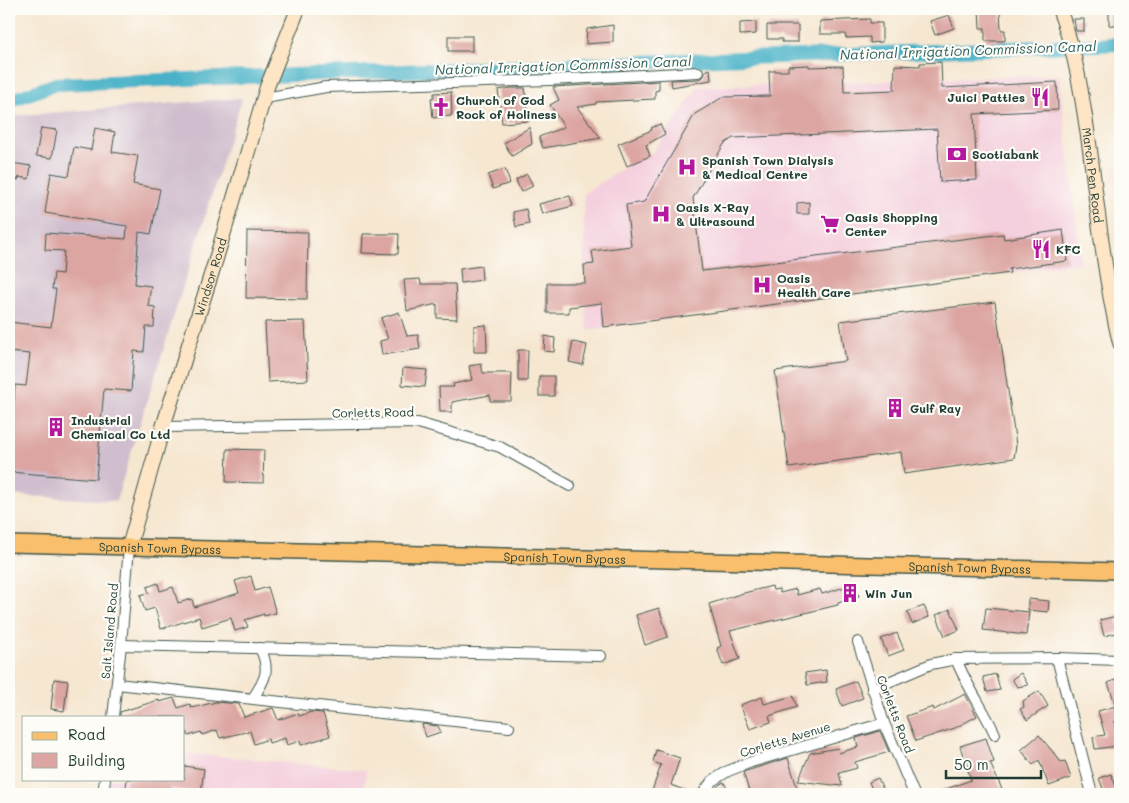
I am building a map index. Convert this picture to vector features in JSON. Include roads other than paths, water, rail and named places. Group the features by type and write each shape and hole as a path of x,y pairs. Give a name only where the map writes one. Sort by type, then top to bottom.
{"main road":[{"name":"Windsor Road","path":"129,547 163,427 266,92 298,9"},
{"name":"March Pen Road","path":"1059,9 1066,27 1084,106 1107,275 1117,315 1120,343"},
{"name":"Spanish Town Bypass","path":"9,544 1120,571"}],"street":[{"path":"266,92 326,87 550,80 698,72"},
{"name":"Corletts Road","path":"163,427 418,423 500,447 570,486"},
{"name":"Salt Island Road","path":"113,716 129,547"},
{"name":"Corletts Road","path":"858,642 884,723 914,794"},
{"path":"121,646 601,656"},
{"path":"253,698 264,682 266,669 264,655 260,648"},
{"path":"956,658 960,669 985,711 995,734"},
{"path":"872,689 932,664 956,658 1120,660"},
{"path":"1057,658 1092,794"},
{"path":"117,684 510,727"},
{"name":"Corletts Avenue","path":"703,794 712,781 751,762 884,723"},
{"path":"103,794 105,780"}],"waterway":[{"name":"National Irrigation Commission Canal","path":"9,101 56,84 1120,44"}],"place":[{"name":"Juici Patties","path":"1040,97"},
{"name":"Church of God Rock of Holiness","path":"441,107"},
{"name":"Scotiabank","path":"957,154"},
{"name":"Spanish Town Dialysis & Medical Centre","path":"687,167"},
{"name":"Oasis X-Ray & Ultrasound","path":"661,214"},
{"name":"Oasis Shopping Center","path":"830,224"},
{"name":"KFC","path":"1041,249"},
{"name":"Oasis Health Care","path":"762,285"},
{"name":"Gulf Ray","path":"895,408"},
{"name":"Industrial Chemical Co Ltd","path":"56,427"},
{"name":"Win Jun","path":"850,593"}]}
